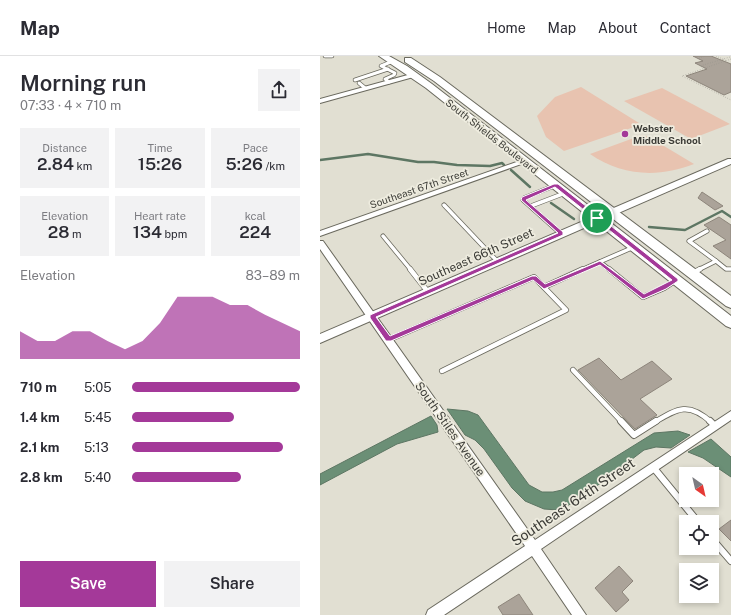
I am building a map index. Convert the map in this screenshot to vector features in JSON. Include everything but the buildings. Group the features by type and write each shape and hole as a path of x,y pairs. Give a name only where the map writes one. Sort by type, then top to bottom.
{"main road":[{"name":"South Shields Boulevard","path":"383,56 396,58 437,79 731,303"},
{"name":"South Shields Boulevard","path":"396,58 405,68 731,323"}],"street":[{"path":"320,100 415,75"},
{"name":"Southeast 66th Street","path":"320,339 731,161"},
{"name":"Southeast 67th Street","path":"320,234 525,162"},
{"name":"South Stiles Avenue","path":"320,243 580,615"},
{"name":"Southeast 64th Street","path":"433,615 731,415"}],"lane":[{"path":"325,56 332,56"},
{"path":"396,58 381,66 393,72 405,68"},
{"path":"355,80 388,70"},
{"path":"389,82 385,79 394,75 395,73 393,72"},
{"path":"359,83 365,88"},
{"path":"556,185 524,198 523,200 561,234"},
{"path":"531,206 565,193"},
{"path":"444,205 498,262"},
{"path":"707,231 689,241 726,269 731,269"},
{"path":"383,236 428,292"},
{"path":"544,287 634,248"},
{"path":"600,262 643,297 664,288 676,280"},
{"path":"693,274 716,262"},
{"path":"388,340 534,277 566,310 442,371"},
{"path":"573,370 634,435 675,410 688,409 702,414 715,426"},
{"path":"653,467 692,515"},
{"path":"719,546 731,561"}],"path":[{"path":"699,58 706,56"},
{"path":"716,56 727,61"},
{"path":"704,68 700,66 730,57"},
{"path":"731,59 682,76 731,100"},
{"path":"716,62 720,63"}],"shaded area":[{"path":"581,87 639,123 637,126 564,151 546,137 537,116 555,97"},
{"path":"662,88 730,124 691,139 624,101"},
{"path":"642,135 649,137 694,164 654,173 627,171 614,167 590,154"},
{"path":"447,409 468,411 478,415 529,485 542,492 562,490 654,433 678,431 690,435 671,448 656,447 644,450 577,501 558,510 544,509 525,501 512,488 484,449 475,440 465,435"},
{"path":"431,416 437,425 438,432 397,444 320,485 320,474"},
{"path":"711,439 731,457 731,477 719,469 719,467 688,452"}],"waterway":[{"path":"320,160 368,154 418,162 490,166 502,163 504,165"},
{"path":"511,170 530,187"},
{"path":"551,203 574,219"},
{"path":"649,227 685,230 722,211 731,217"}],"place":[{"name":"Webster Middle School","path":"625,134"}],"route":[{"path":"556,185 597,218 676,280 664,288 643,297 600,262 544,287 534,277 388,340 372,316 561,234 523,200 524,198 556,185"}]}
